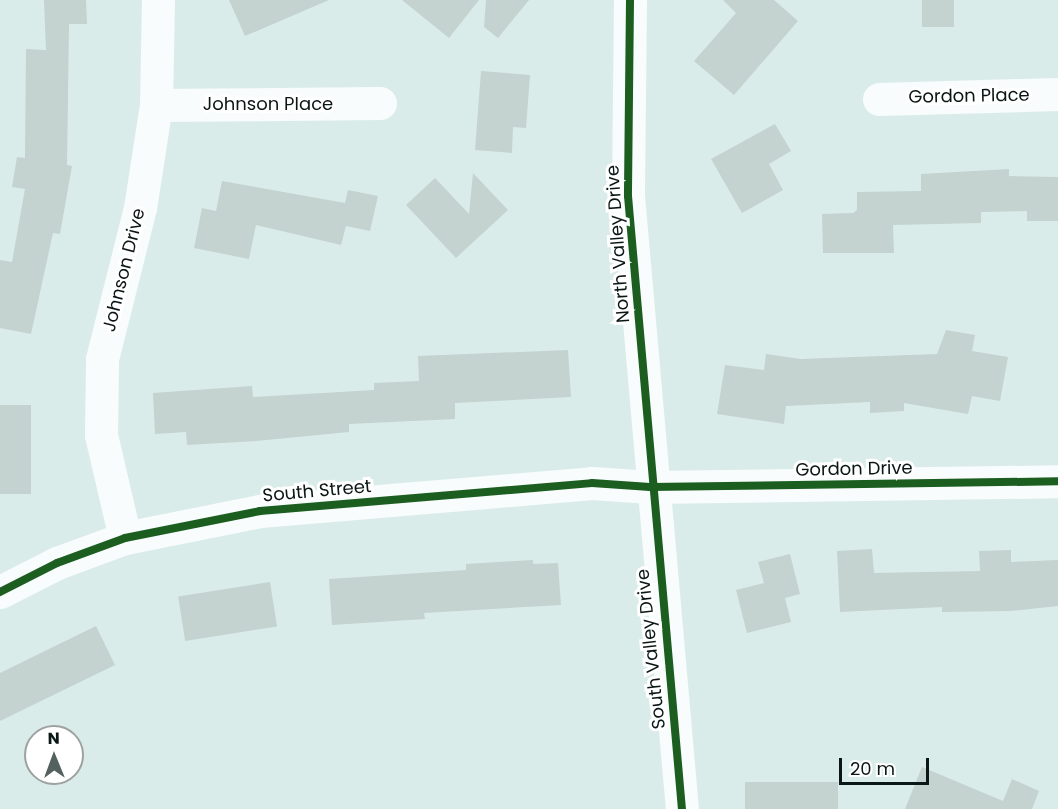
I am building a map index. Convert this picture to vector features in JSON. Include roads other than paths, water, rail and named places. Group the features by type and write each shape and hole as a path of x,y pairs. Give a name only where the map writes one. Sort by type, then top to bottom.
{"street":[{"name":"Johnson Drive","path":"125,538 101,435 102,359 140,208 156,105 158,0"},
{"name":"North Valley Drive","path":"630,0 628,196 650,487"},
{"name":"Gordon Place","path":"879,99 1058,94"},
{"name":"Johnson Place","path":"156,105 380,103"},
{"name":"Gordon Drive","path":"650,487 1058,481"},
{"name":"South Street","path":"0,592 57,563 125,538 260,511 592,483 650,487"},
{"name":"South Valley Drive","path":"650,487 682,809"}]}
